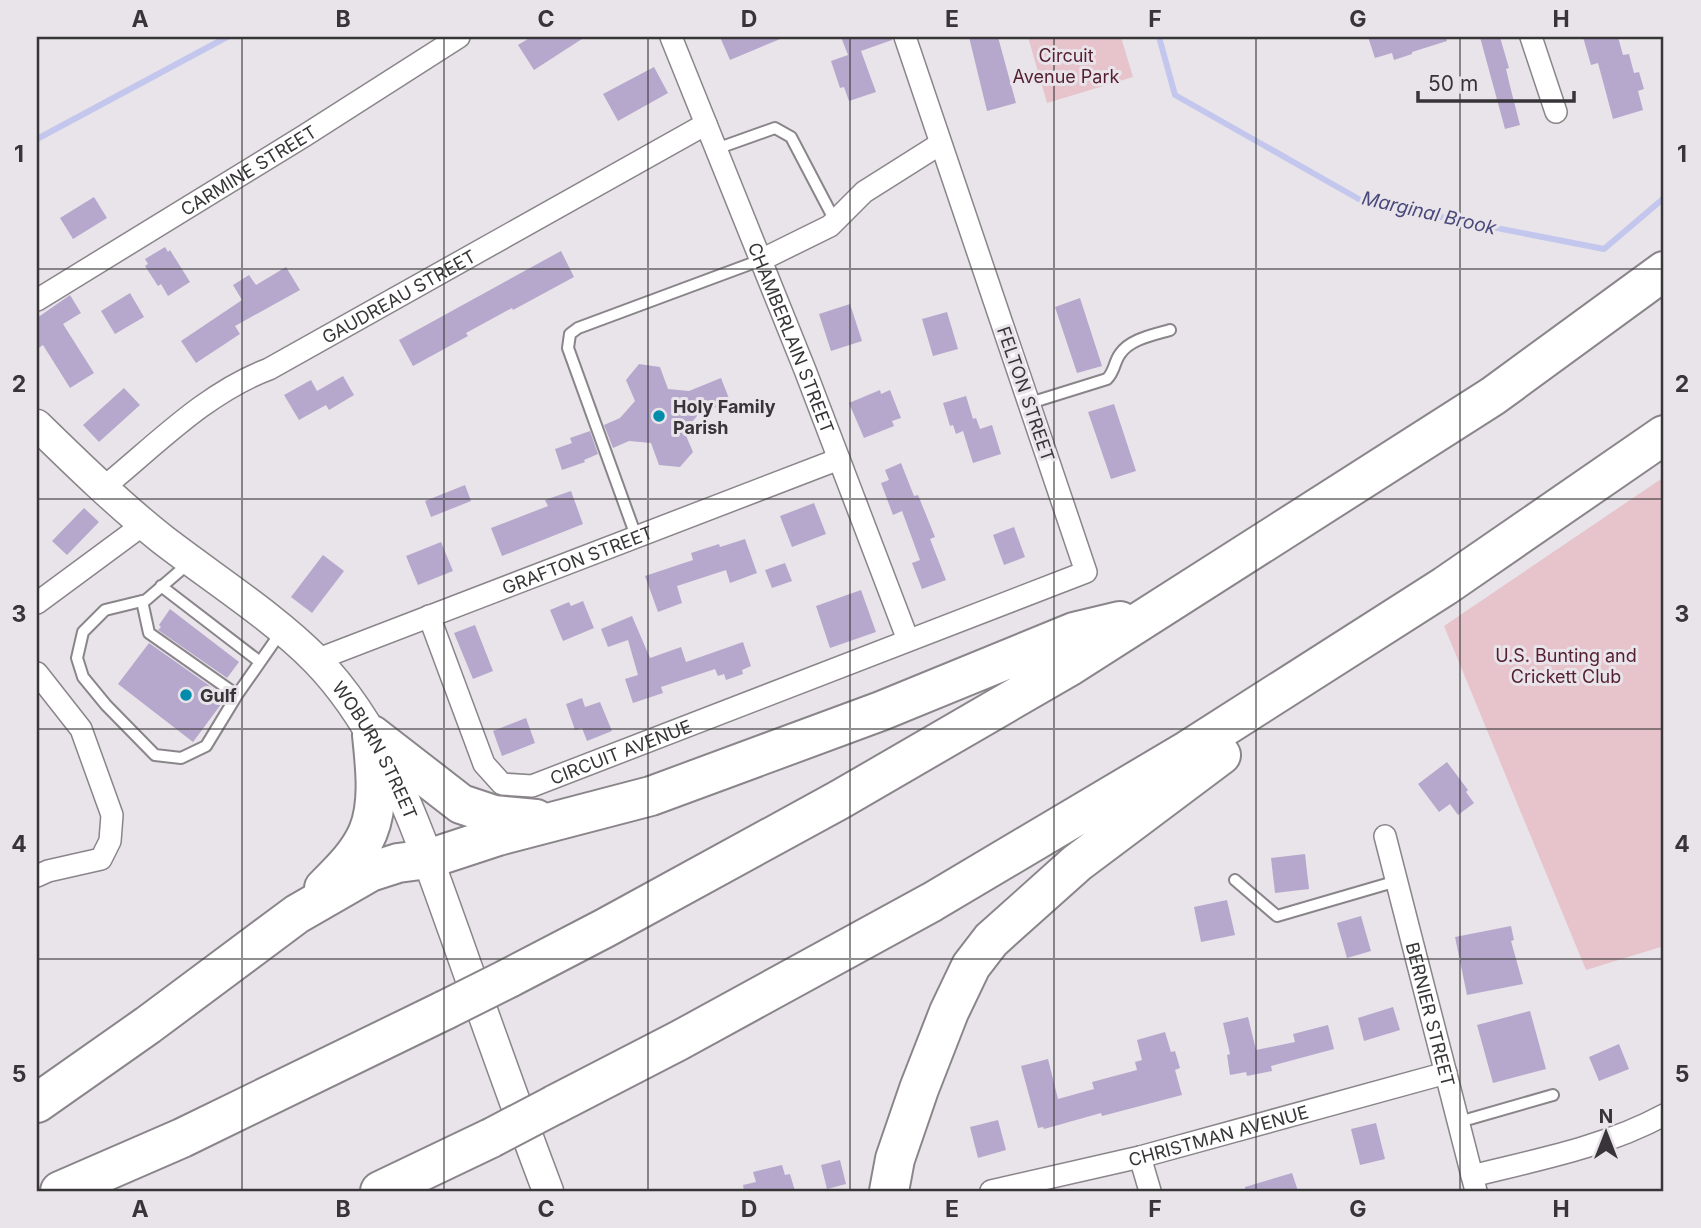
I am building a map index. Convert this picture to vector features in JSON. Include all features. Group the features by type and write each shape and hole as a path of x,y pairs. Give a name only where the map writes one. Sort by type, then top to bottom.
{"highway":[{"path":"60,1191 182,1138 509,978 839,800 1070,666 1148,614 1344,493 1493,396 1664,271"},
{"path":"380,1191 491,1138 678,1041 990,868 1188,750 1445,586 1664,435"},
{"path":"889,1191 894,1159 949,1012 971,965 991,940 1077,863 1445,586"},
{"path":"37,1102 148,1025 297,914 370,872 398,863 428,859 498,836 651,796 905,701 1074,632 1148,614"},
{"path":"372,735 461,804 494,815 528,820 577,816"},
{"path":"297,914 346,866 368,832 375,798 372,735"}],"main road":[{"name":"WOBURN STREET","path":"37,425 144,524 316,660 372,735 402,794 428,859 548,1191"}],"street":[{"name":"CARMINE STREET","path":"37,300 292,144 459,37"},
{"name":"CHAMBERLAIN STREET","path":"671,37 839,458 908,640"},
{"name":"FELTON STREET","path":"905,37 1086,572 908,640"},
{"path":"1531,37 1556,112"},
{"name":"GAUDREAU STREET","path":"103,488 202,405 241,380 269,369 706,124"},
{"path":"761,260 830,226 864,192 940,144"},
{"name":"GRAFTON STREET","path":"316,660 839,458"},
{"path":"37,603 144,524"},
{"name":"CIRCUIT AVENUE","path":"429,616 484,764 502,784 532,786 908,640"},
{"path":"37,673 81,729 112,815 110,841 101,859 37,876"},
{"name":"BERNIER STREET","path":"1385,836 1474,1184"},
{"name":"CHRISTMAN AVENUE","path":"990,1191 1140,1157 1446,1073"},
{"path":"1474,1184 1644,1126 1664,1115"},
{"path":"1140,1157 1150,1191"}],"lane":[{"path":"716,149 775,128 791,137 835,221"},
{"path":"636,536 568,348 570,334 578,328 761,260"},
{"path":"1030,403 1107,379 1113,373 1119,355 1131,343 1170,330"},
{"path":"191,561 142,601 105,611 83,632 77,658 83,677 155,755 180,758 206,747 281,630"},
{"path":"162,586 260,662"},
{"path":"142,601 149,633 167,638 205,666 237,695"},
{"path":"182,618 189,608"},
{"path":"202,634 209,623"},
{"path":"220,647 228,637"},
{"path":"1235,880 1277,916 1397,881"},
{"path":"1459,1122 1553,1095"}],"green space":[{"name":"Circuit Avenue Park","path":"1028,37 1121,37 1133,77 1047,103"},
{"name":"U.S. Bunting and Crickett Club","path":"1664,477 1664,946 1586,970 1444,626"}],"building":[{"path":"531,37 585,37 534,70 518,45"},
{"path":"720,37 785,37 730,60"},
{"path":"841,37 892,37 892,40 861,51 876,92 849,101 844,87 840,88 831,61 848,55"},
{"path":"969,37 998,37 1016,103 987,111"},
{"path":"1368,37 1446,37 1447,41 1394,60 1392,53 1375,58"},
{"path":"1480,37 1500,37 1520,125 1505,129"},
{"path":"1583,37 1618,37 1623,55 1629,54 1634,73 1639,72 1644,89 1638,91 1643,110 1613,119 1598,63 1591,65"},
{"path":"654,67 668,93 618,121 603,94"},
{"path":"94,197 107,218 73,239 60,218"},
{"path":"165,247 168,252 170,250 190,282 168,296 145,266 148,264 145,259"},
{"path":"561,251 574,277 466,333 468,336 413,366 399,340"},
{"path":"286,267 300,290 235,326 240,334 196,363 181,341 242,300 233,285 249,275 256,285"},
{"path":"130,293 144,317 115,334 101,311"},
{"path":"70,295 81,313 63,324 94,373 70,388 43,345 37,349 37,318"},
{"path":"1080,298 1102,366 1077,373 1055,307"},
{"path":"850,304 862,341 831,351 819,314"},
{"path":"947,312 958,349 933,356 922,319"},
{"name":"Holy Family Parish","path":"639,364 660,367 668,389 689,391 721,378 730,401 698,415 684,431 693,452 680,467 659,465 651,443 629,441 613,448 604,425 620,418 635,401 626,380"},
{"path":"343,376 354,395 329,410 326,405 299,420 284,395 311,380 317,391"},
{"path":"124,388 140,405 99,442 83,425"},
{"path":"880,390 881,394 890,390 901,418 892,421 894,426 864,438 849,403"},
{"path":"966,396 973,419 976,418 980,429 992,425 1001,454 973,463 963,431 956,434 953,425 950,426 943,403"},
{"path":"1114,404 1136,471 1111,479 1088,412"},
{"path":"590,431 598,454 562,470 555,449 572,443 570,438"},
{"path":"901,463 935,537 930,539 946,580 922,589 912,563 920,560 902,511 893,515 881,483 889,480 885,470"},
{"path":"465,485 471,501 431,517 425,501"},
{"path":"571,491 583,524 502,556 491,528 548,506 545,500"},
{"path":"814,503 826,534 792,547 780,516"},
{"path":"84,508 99,522 67,555 52,541"},
{"path":"1014,527 1025,557 1004,565 993,535"},
{"path":"745,539 757,573 730,583 726,570 677,586 682,603 658,612 645,576 693,560 691,553"},
{"path":"441,542 453,571 418,585 406,556"},
{"path":"323,555 344,571 312,613 291,597"},
{"path":"785,563 792,581 772,588 765,570"},
{"path":"861,590 876,632 830,648 816,606"},
{"path":"583,601 594,628 563,641 550,610 569,602 571,606"},
{"path":"170,609 239,662 227,678 158,630"},
{"path":"632,616 650,658 681,647 686,662 743,642 751,666 742,670 743,674 726,680 724,674 718,676 715,669 661,687 663,693 633,703 625,679 638,675 628,640 608,647 601,629"},
{"path":"475,625 493,671 473,679 454,633"},
{"name":"Gulf","path":"149,643 217,691 213,696 222,703 193,742 118,684"},
{"path":"582,698 585,707 600,702 612,731 587,741 582,728 575,730 566,704"},
{"path":"526,718 535,743 502,756 493,731"},
{"path":"1447,762 1468,790 1466,792 1474,803 1458,815 1450,804 1439,812 1418,784"},
{"path":"1305,854 1309,889 1275,893 1271,858"},
{"path":"1227,900 1235,935 1201,942 1194,907"},
{"path":"1361,916 1371,951 1347,958 1337,923"},
{"path":"1511,926 1514,940 1511,941 1523,984 1467,995 1455,937"},
{"path":"1393,1007 1400,1030 1364,1041 1358,1018"},
{"path":"1530,1011 1546,1069 1493,1083 1477,1025"},
{"path":"1248,1017 1256,1050 1295,1042 1293,1034 1328,1025 1334,1049 1271,1066 1272,1071 1247,1076 1246,1072 1230,1075 1227,1055 1230,1054 1223,1023"},
{"path":"1165,1032 1171,1052 1175,1051 1180,1068 1175,1070 1182,1095 1102,1116 1101,1113 1044,1129 1038,1128 1021,1066 1048,1059 1058,1099 1094,1089 1092,1082 1137,1070 1135,1062 1142,1060 1137,1040"},
{"path":"1619,1044 1629,1069 1599,1081 1589,1057"},
{"path":"998,1120 1006,1150 978,1158 970,1127"},
{"path":"1376,1123 1385,1159 1360,1165 1351,1129"},
{"path":"840,1160 846,1184 827,1189 821,1165"},
{"path":"782,1165 785,1175 790,1174 795,1191 744,1191 743,1185 756,1182 753,1172"},
{"path":"1292,1173 1298,1191 1245,1191 1245,1187"}],"waterway":[{"name":"Marginal Brook","path":"37,139 227,37"},
{"name":"Marginal Brook","path":"1159,37 1175,95 1364,202 1604,249 1664,198"}],"place":[{"name":"Holy Family Parish","path":"659,416"},
{"name":"Gulf","path":"186,695"}]}
